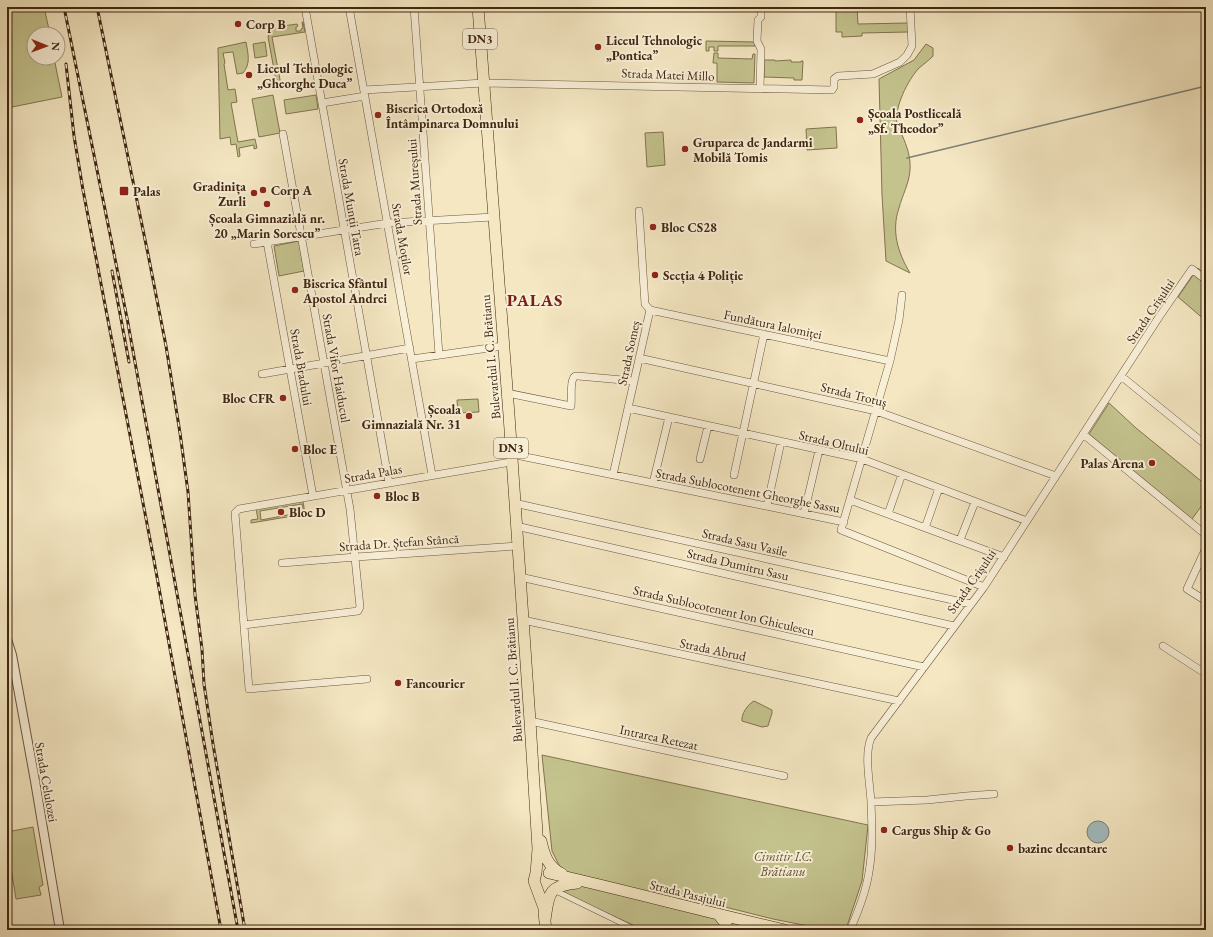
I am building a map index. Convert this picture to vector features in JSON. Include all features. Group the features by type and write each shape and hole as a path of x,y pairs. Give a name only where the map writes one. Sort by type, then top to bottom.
{"main road":[{"name":"Bulevardul I. C. Brătianu","path":"478,7 507,393 538,849 544,873"},
{"path":"536,815 543,850 551,867 560,873 585,882"},
{"name":"Strada Pasajului","path":"544,873 785,930"},
{"name":"DN3","path":"545,925 544,908 546,887 551,880 544,873 534,880 546,887"},
{"name":"Strada Pasajului","path":"546,887 567,881 585,882"},
{"path":"545,925 549,898 546,887"},
{"path":"719,915 726,924 728,930"}],"street":[{"name":"Strada Munții Tatra","path":"305,7 388,483"},
{"name":"Strada Moților","path":"349,7 432,475"},
{"name":"Strada Mureșului","path":"414,7 439,355"},
{"path":"760,88 761,49 757,41 758,20 760,17 761,7"},
{"name":"Strada Matei Millo","path":"322,103 364,93 419,86 484,83 832,90 834,87 834,79 838,76 873,74 900,62 907,56 912,46 910,7"},
{"name":"Strada Vifor Haiducul","path":"244,625 358,611 360,607 356,557 347,490 283,134"},
{"name":"Strada Someș","path":"613,475 650,310 645,304 639,211"},
{"path":"254,244 388,223 493,217"},
{"name":"Strada Bradului","path":"267,242 312,496"},
{"name":"Strada Crișului","path":"850,930 870,872 872,838 867,751 868,744 874,733 984,587 1192,269 1206,280"},
{"path":"844,522 890,361 899,320 902,295"},
{"name":"Fundătura Ialomiței","path":"650,310 890,361"},
{"path":"734,475 764,334"},
{"path":"412,359 503,346"},
{"path":"262,374 410,348"},
{"name":"Strada Trotuș","path":"639,358 876,411 1056,476"},
{"path":"507,393 571,406 572,379 575,376 634,381"},
{"path":"1121,376 1206,444"},
{"name":"Strada Oltului","path":"628,408 862,460 1027,521"},
{"path":"653,483 669,417"},
{"path":"700,458 708,426"},
{"path":"1083,434 1206,535"},
{"path":"767,506 781,442"},
{"path":"804,514 819,450"},
{"name":"Strada Palas","path":"244,625 235,513 239,509 432,475 511,458"},
{"name":"Strada Sublocotenent Gheorghe Sassu","path":"511,458 613,475 844,522 842,530 984,587"},
{"path":"888,514 902,474"},
{"path":"925,528 939,488"},
{"path":"850,500 1004,556"},
{"path":"960,540 975,502"},
{"name":"Strada Sasu Vasile","path":"514,503 971,604"},
{"name":"Strada Dumitru Sasu","path":"516,526 954,626"},
{"name":"Strada Dr. Ștefan Stâncă","path":"282,563 517,546"},
{"path":"1206,548 1187,589 1206,601"},
{"name":"Strada Sublocotenent Ion Ghiculescu","path":"520,577 924,667"},
{"name":"Strada Abrud","path":"523,620 899,701"},
{"path":"244,625 249,688 367,679"},
{"name":"Strada Celulozei","path":"7,639 12,654 32,763 60,930"},
{"path":"1163,646 1206,674"},
{"name":"Intrarea Retezat","path":"530,721 784,776"},
{"path":"871,802 927,800 994,794"},
{"path":"546,887 636,930"}],"green space":[{"path":"7,7 44,7 48,26 26,26 26,66 56,66 62,97 7,108"},
{"path":"836,7 857,7 858,24 908,23 908,32 862,33 862,36 842,37 842,32 836,32"},
{"path":"302,22 305,32 272,37 281,85 277,86 268,37 269,33 275,28 297,24 298,26 296,27 296,31 301,31 303,28"},
{"path":"706,41 755,42 755,46 718,46 718,51 714,51 714,47 709,47 709,51 706,51"},
{"path":"246,42 248,62 246,70 243,73 237,74 233,52 223,53 228,90 235,89 237,102 231,103 238,142 255,139 257,148 254,149 254,145 239,148 240,156 238,157 236,144 231,145 230,137 220,139 218,48"},
{"path":"265,42 267,56 255,58 253,44"},
{"path":"926,44 933,48 933,56 919,68 910,79 900,102 897,117 897,124 904,139 910,166 908,180 897,217 896,233 899,250 910,273 886,261 882,195 879,79 914,60"},
{"path":"714,53 718,53 718,58 752,59 753,54 755,54 754,83 717,82 717,63 713,63"},
{"path":"764,60 791,60 791,62 803,61 802,80 794,80 794,78 764,77"},
{"path":"273,95 280,133 259,137 252,99"},
{"path":"316,95 318,109 286,114 284,100"},
{"path":"836,127 837,148 807,150 806,129"},
{"path":"663,132 665,165 647,167 645,133"},
{"path":"299,241 304,271 279,276 274,246"},
{"path":"1198,268 1206,275 1206,321 1178,297"},
{"path":"478,399 479,412 458,413 457,400"},
{"name":"Palas Arena","path":"1109,403 1136,428 1206,485 1206,506 1203,504 1192,519 1089,434"},
{"path":"303,501 305,514 251,523 251,520 258,519 256,509","holes":["302,504 304,512 261,520 260,511"]},
{"path":"754,701 772,710 768,726 762,727 742,721 745,710 749,704"},
{"name":"Cimitir I.C. Brătianu","path":"542,755 868,825 862,881 847,926 840,930 828,930 773,919 721,906 718,930 644,930 556,890 560,887 559,865 552,851"},
{"path":"33,827 43,885 39,887 41,895 16,899 11,868 9,868 9,864 7,864 7,832"}],"water":[{"path":"1098,821 1106,824 1109,832 1106,840 1098,843 1090,840 1087,832 1090,824"}],"waterway":[{"path":"907,158 1206,86"}],"railway":[{"path":"64,7 127,318 238,930"},
{"path":"97,7 166,346 180,433 188,492 195,595 202,649 204,684 245,930"},
{"path":"66,64 74,136 83,190 153,555 221,930"},
{"path":"112,271 129,362"}],"place":[{"name":"Corp B","path":"238,24"},
{"name":"Liceul Tehnologic „Pontica”","path":"598,47"},
{"name":"Liceul Tehnologic „Gheorghe Duca”","path":"249,75"},
{"name":"Biserica Ortodoxă Întâmpinarea Domnului","path":"378,115"},
{"name":"Școala Postliceală „Sf. Theodor”","path":"860,120"},
{"name":"Gruparea de Jandarmi Mobilă Tomis","path":"685,149"},
{"name":"Corp A","path":"263,190"},
{"name":"Palas","path":"124,191"},
{"name":"Gradinița Zurli","path":"254,193"},
{"name":"Școala Gimnazială nr. 20 „Marin Sorescu”","path":"267,204"},
{"name":"Bloc CS28","path":"653,227"},
{"name":"Secția 4 Poliție","path":"655,275"},
{"name":"Biserica Sfântul Apostol Andrei","path":"295,290"},
{"name":"Bloc CFR","path":"283,398"},
{"name":"Școala Gimnazială Nr. 31","path":"469,416"},
{"name":"Bloc E","path":"295,449"},
{"name":"Palas Arena","path":"1152,463"},
{"name":"Bloc B","path":"377,496"},
{"name":"Bloc D","path":"281,512"},
{"name":"Fancourier","path":"398,683"},
{"name":"Cargus Ship & Go","path":"884,830"},
{"name":"bazine decantare","path":"1010,848"}],"district":[{"name":"PALAS","path":"535,300"}]}
